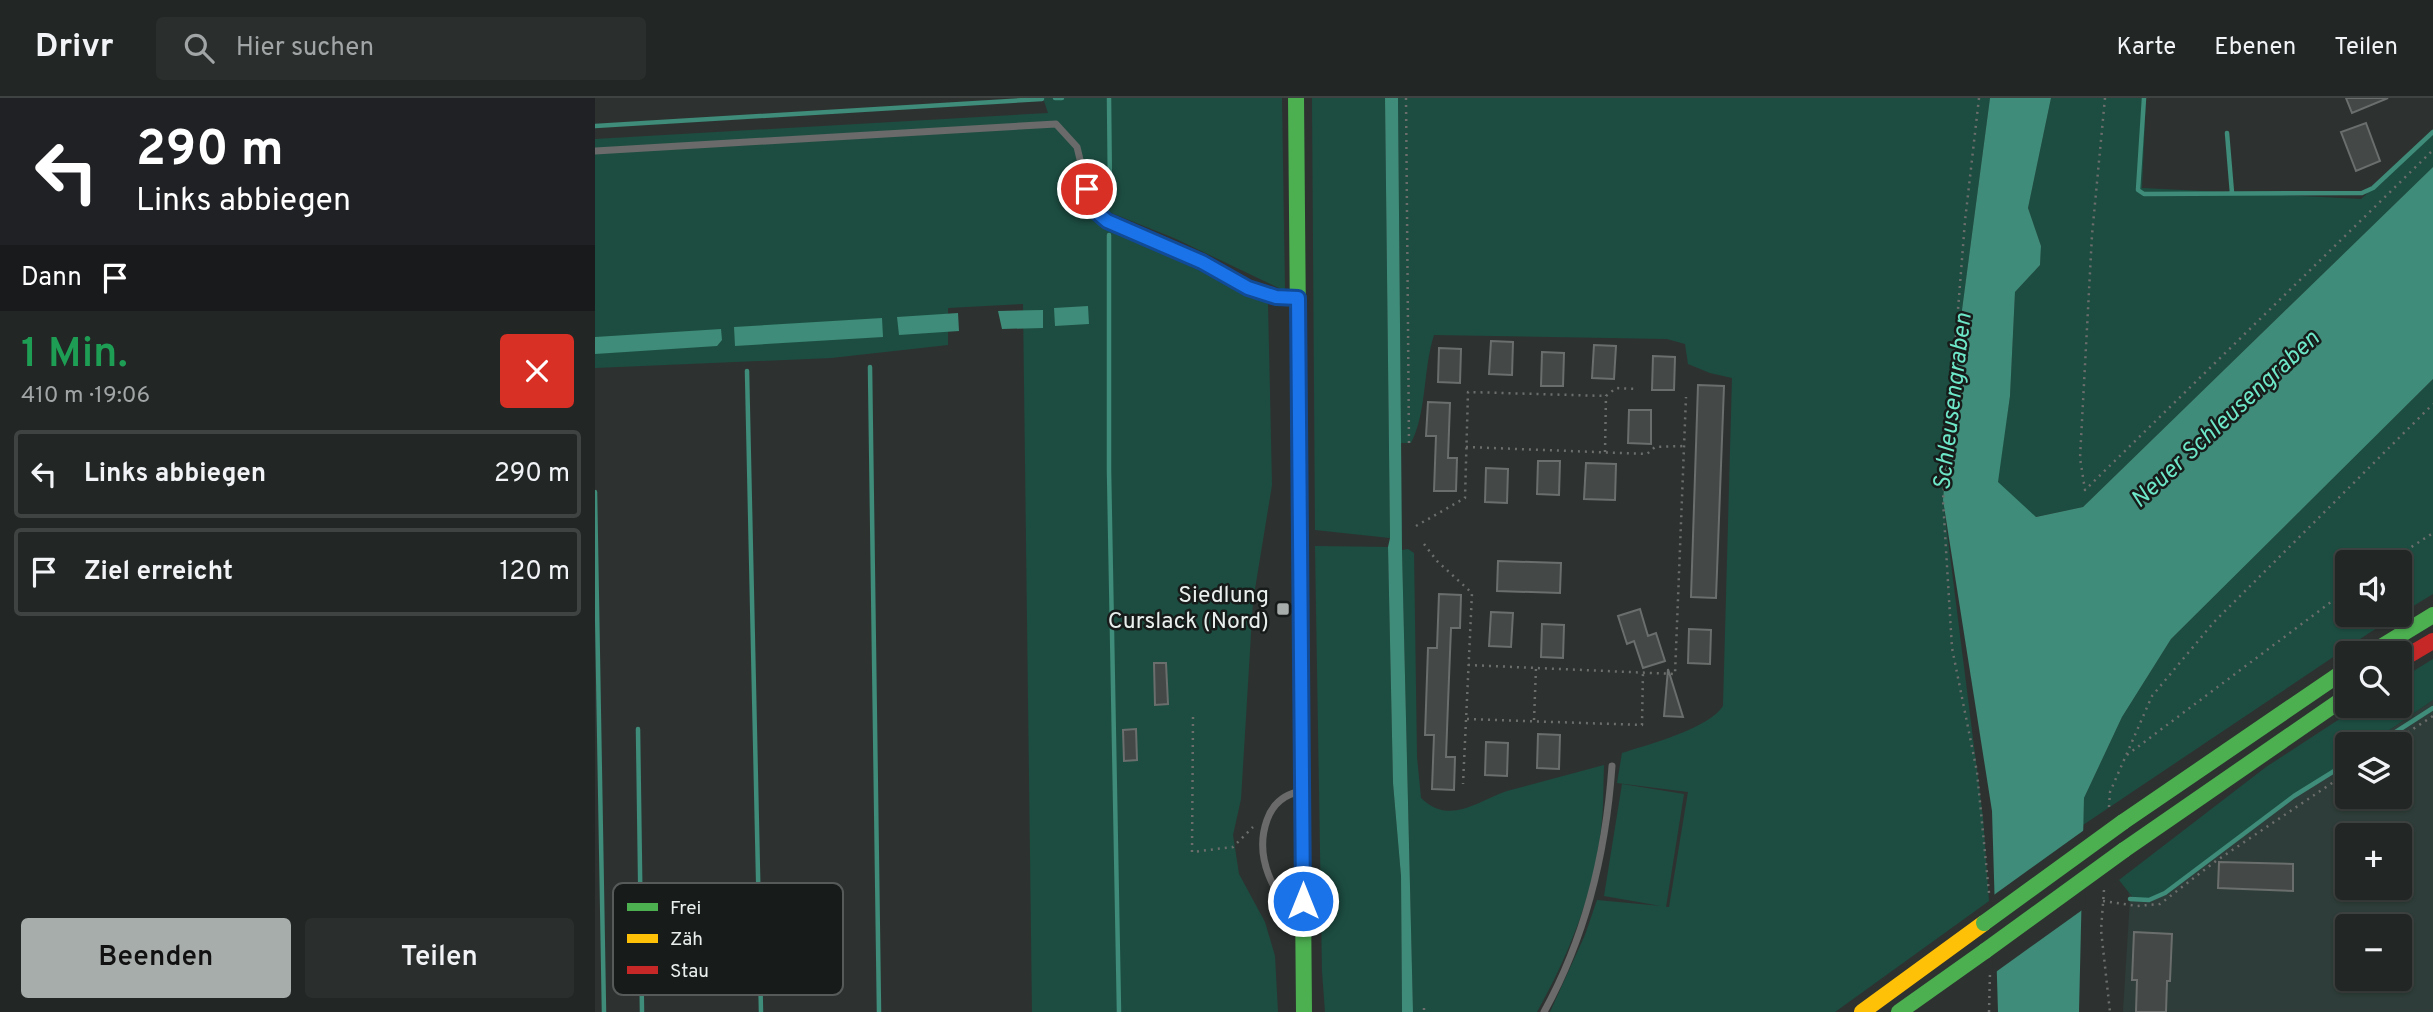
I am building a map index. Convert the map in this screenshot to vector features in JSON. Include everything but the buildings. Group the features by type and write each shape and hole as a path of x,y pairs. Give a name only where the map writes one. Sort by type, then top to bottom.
{"main road":[{"path":"1296,98 1304,1012"},
{"path":"2391,641 2433,615"},
{"path":"2412,653 2433,641"},
{"path":"1862,1012 2123,822 2335,677"},
{"path":"1899,1012 2124,850 2335,704"}],"lane":[{"path":"595,151 1056,124 1077,147 1093,209 1107,221 1202,262 1248,288 1276,297 1298,298"},
{"path":"1544,1012 1562,976 1591,895 1609,809 1612,766"},
{"path":"1303,791 1284,796 1270,810 1262,852 1266,869 1281,900 1304,929"}],"path":[{"path":"1406,98 1409,444"},
{"path":"1979,98 1965,221 1943,500 1952,648 1977,772 1989,904"},
{"path":"2105,98 2092,235 2080,458 2085,490 2433,150"},
{"path":"1416,526 1465,498 1468,392 1606,396 1616,388 1637,389"},
{"path":"1605,452 1606,396"},
{"path":"1468,664 1675,674 1686,397"},
{"path":"2335,599 2124,757 2152,696 2214,622 2433,404"},
{"path":"1466,447 1647,454 1655,447 1684,446"},
{"path":"2407,550 2433,533"},
{"path":"1424,544 1437,561 1472,593 1463,785"},
{"path":"1534,721 1536,668"},
{"path":"1466,719 1642,725 1643,673"},
{"path":"2409,732 2433,716"},
{"path":"1193,717 1192,852 1233,847 1253,828"},
{"path":"2103,901 2137,906 2160,904 2215,861 2335,781"},
{"path":"1989,1012 1990,969"}],"shaded area":[{"path":"1043,98 1282,98 1285,291 1174,238 1104,210 1103,223 1268,304 1272,485 1253,601 1241,799 1233,835 1239,874 1265,922 1275,956 1278,1012 1032,1012 1023,304 948,308 948,345 831,358 595,368 595,139 1048,113"},
{"path":"1312,98 1385,98 1390,538 1315,530"},
{"path":"1398,98 1990,98 1953,378 1943,500 1983,818 1989,901 1835,1012 1550,1012 1585,935 1597,900 1661,906 1604,896 1622,784 1684,794 1666,907 1669,907 1688,792 1617,783 1622,753 1705,722 1723,706 1732,378 1688,364 1685,344 1667,339 1434,335 1420,418 1411,443 1401,443"},
{"path":"2051,98 2146,98 2142,188 2361,199 2433,134 2433,167 2083,507 2035,517 1997,483 2010,396 2015,292 2040,265 2041,246 2028,208"},
{"path":"2433,379 2433,594 2412,607 2412,550 2335,550 2335,627 2379,627 2357,641 2335,641 2335,656 2083,825 2084,798 2122,717 2171,639"},
{"path":"1315,546 1388,547 1393,783 1401,876 1402,1012 1325,1012 1322,971"},
{"path":"1408,549 1414,553 1417,757 1421,798 1432,806 1453,811 1507,791 1604,765 1598,853 1586,901 1569,947 1537,1012 1413,1012 1402,550"},
{"path":"2433,659 2433,700 2412,714 2412,672"},
{"path":"2433,700 2433,1012 2123,1012 2130,899 2128,892 2134,899 2165,893 2335,768 2335,809 2412,809 2412,732 2386,732 2407,718 2412,718 2412,714"},
{"path":"2341,718 2407,718 2386,732 2335,732 2335,768 2165,893 2149,900 2134,899 2119,880 2266,767"}],"water":[{"path":"1385,98 1398,98 1402,550 1413,1012 1402,1012 1401,876 1393,783 1388,547"},
{"path":"1990,98 2051,98 2028,208 2041,246 2040,265 2015,292 2010,396 1998,482 2036,517 2083,507 2433,167 2433,379 2171,639 2122,717 2084,798 2079,1012 1998,1012 1992,811 1943,500 1953,378"},
{"path":"1088,306 1089,324 1055,326 1054,308"},
{"path":"1043,310 1043,328 1002,329 998,311"},
{"path":"958,313 959,331 899,335 897,317"},
{"path":"882,318 883,337 735,346 734,327"},
{"path":"721,329 722,340 717,346 595,354 595,337"}],"pier":[{"path":"2087,828 2085,908 1993,974 1991,897"}],"waterway":[{"path":"1055,98 1062,98"},
{"path":"1109,98 1110,191"},
{"path":"2144,98 2138,190 2144,194 2362,193 2373,188 2433,132"},
{"path":"595,126 1042,99"},
{"path":"2227,133 2232,193"},
{"path":"1109,235 1109,470 1119,1012"},
{"path":"870,367 879,1012"},
{"path":"747,371 758,883"},
{"path":"595,492 604,1012"},
{"path":"2396,732 2433,708"},
{"path":"638,729 640,883"},
{"path":"2130,899 2149,900 2165,893 2294,796 2335,770"},
{"path":"642,995 642,1012"},
{"path":"761,995 761,1012"}],"traffic: fast":[{"path":"1296,98 1304,1012"},
{"path":"2391,641 2433,615"},
{"path":"2123,822 2335,677"},
{"path":"2124,850 2335,704"},
{"path":"1984,923 2123,822"},
{"path":"1985,951 2124,850"},
{"path":"1899,1012 1985,951"}],"traffic: slow":[{"path":"1862,1012 1984,923"}],"traffic: jam":[{"path":"2412,653 2433,641"}],"place":[{"name":"Siedlung Curslack (Nord)","path":"1283,609"}],"route":[{"path":"1087,189 1093,209 1107,221 1202,262 1248,288 1276,297 1298,298 1303,901"}],"water label":[{"name":"Schleusengraben","path":"1954,402"},
{"name":"Neuer Schleusengraben","path":"2226,420"}]}
